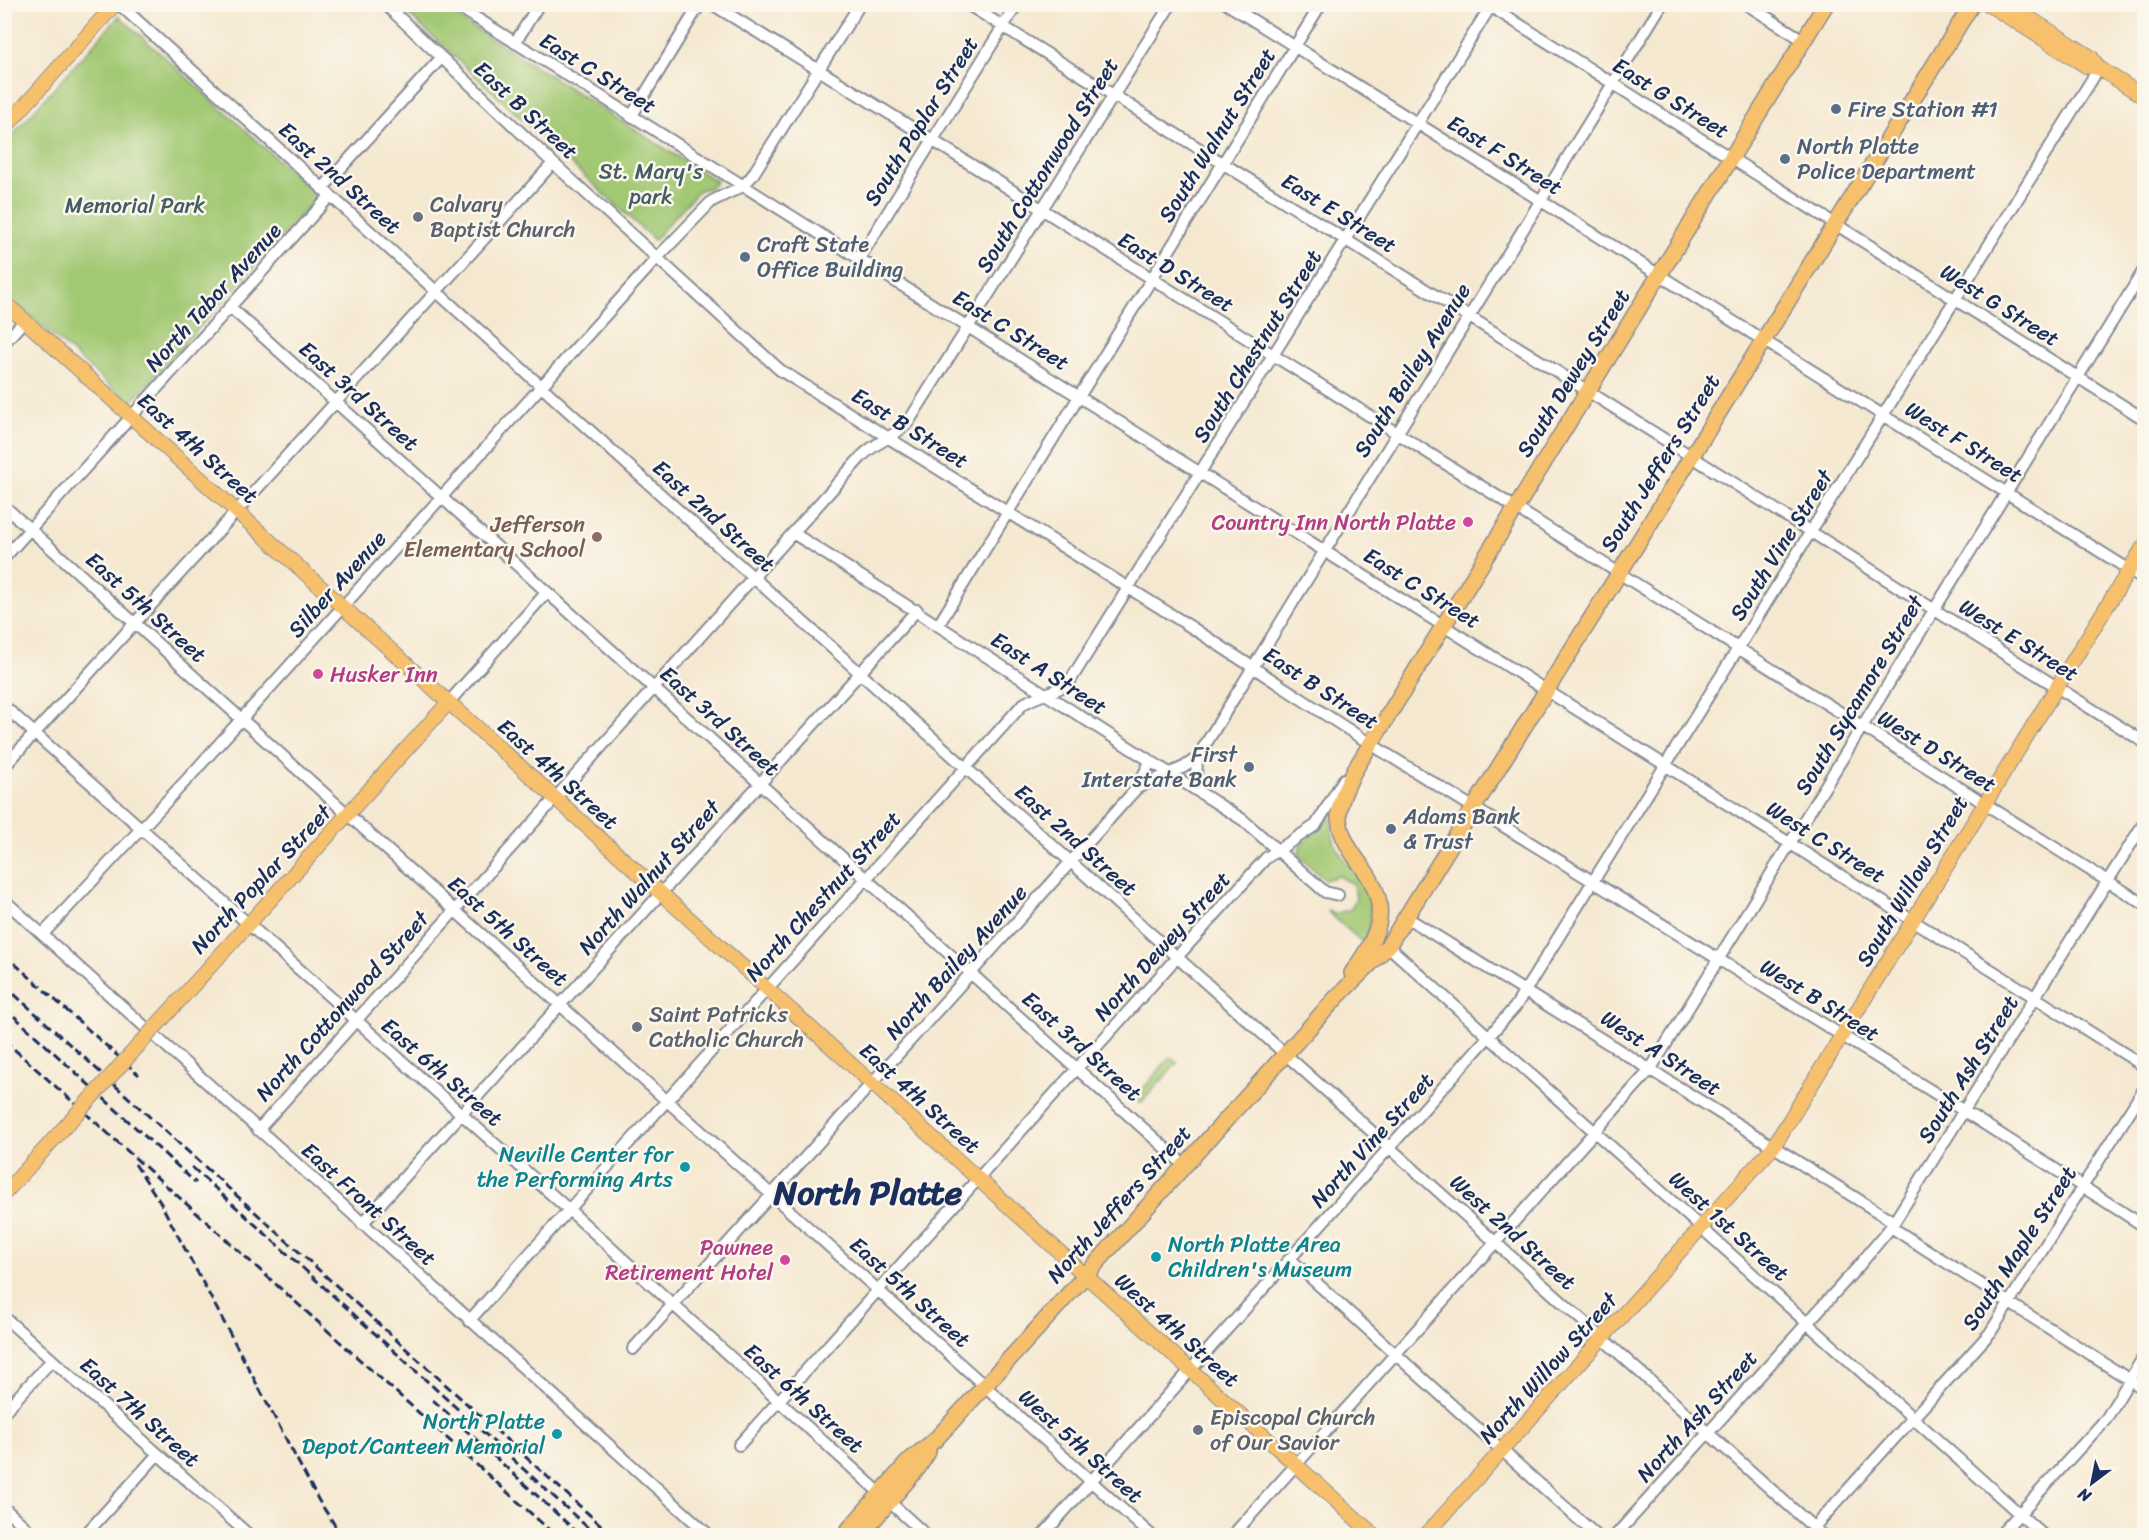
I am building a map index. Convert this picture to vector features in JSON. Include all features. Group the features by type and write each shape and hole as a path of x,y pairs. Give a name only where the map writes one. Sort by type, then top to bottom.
{"highway":[{"name":"South Dewey Street","path":"1341,800 1369,743 1826,4"},
{"name":"South Jeffers Street","path":"1388,946 1972,4"},
{"name":"North Jeffers Street","path":"1336,998 1374,940 1380,908 1373,884 1343,836 1339,819 1341,800"},
{"name":"North Jeffers Street","path":"843,1536 869,1516 909,1461 935,1440 1285,1053 1388,946"},
{"name":"North Jeffers Street","path":"860,1536 869,1516"}],"main road":[{"path":"4,129 10,112 117,4"},
{"path":"1988,4 2086,66 2099,68"},
{"path":"2007,4 2091,57 2099,68 2145,97"},
{"name":"East 4th Street","path":"4,302 1085,1275"},
{"name":"South Willow Street","path":"1702,1228 1773,1147 2145,546"},
{"name":"North Poplar Street","path":"4,1194 448,703"},
{"name":"North Willow Street","path":"1425,1536 1702,1228"},
{"name":"West 4th Street","path":"1085,1275 1375,1536"}],"street":[{"name":"East 2nd Street","path":"117,4 1285,1053"},
{"name":"East B Street","path":"385,4 553,163 780,370 1474,807"},
{"name":"East C Street","path":"454,4 1547,689"},
{"path":"515,44 539,4"},
{"path":"631,117 700,4"},
{"name":"East D Street","path":"712,4 932,140 1618,573"},
{"path":"743,186 752,176 860,4"},
{"name":"East E Street","path":"967,4 1690,456"},
{"name":"South Poplar Street","path":"859,259 1017,4"},
{"name":"South Cottonwood Street","path":"793,533 866,452 887,437 899,432 909,421 1172,4"},
{"name":"East F Street","path":"1227,4 1763,339"},
{"name":"South Walnut Street","path":"939,624 1321,4"},
{"name":"South Bailey Avenue","path":"1171,773 1197,758 1395,433 1662,4"},
{"path":"1746,4 1803,40"},
{"name":"East G Street","path":"1489,5 1834,224"},
{"name":"South Chestnut Street","path":"1044,693 1061,689 1070,681 1274,357 1489,5"},
{"name":"North Tabor Avenue","path":"4,558 230,307 441,57"},
{"name":"South Vine Street","path":"1490,1038 1526,992 2099,68"},
{"path":"4,767 553,163"},
{"name":"Silber Avenue","path":"43,934 242,719 657,258 712,201 743,186"},
{"name":"West G Street","path":"1834,224 2145,420"},
{"name":"South Sycamore Street","path":"1232,1536 1497,1244 1650,1070 2145,270"},
{"name":"East 3rd Street","path":"230,307 1184,1165"},
{"path":"4,343 25,320"},
{"name":"West F Street","path":"1763,339 2145,579"},
{"name":"West E Street","path":"1690,456 2145,741"},
{"name":"East 5th Street","path":"4,506 984,1385"},
{"name":"North Cottonwood Street","path":"258,1130 353,1020 793,533"},
{"name":"East A Street","path":"793,533 1243,820 1325,892 1338,895"},
{"name":"West D Street","path":"1618,573 2145,904"},
{"name":"North Poplar Street","path":"448,703 547,592"},
{"name":"North Walnut Street","path":"362,1224 917,610"},
{"name":"West C Street","path":"1547,689 2145,1066"},
{"name":"North Chestnut Street","path":"469,1321 965,767 1022,705 1035,695 1044,693"},
{"name":"East 6th Street","path":"4,706 568,1210 927,1536"},
{"path":"1197,758 1197,782 1200,792"},
{"name":"North Bailey Avenue","path":"633,1349 1137,788 1150,762"},
{"name":"South Dewey Street","path":"1279,851 1316,825 1351,768 1358,763"},
{"name":"North Bailey Avenue","path":"1137,788 1171,773"},
{"name":"West B Street","path":"1474,807 2145,1226"},
{"name":"South Ash Street","path":"1807,1323 1893,1224 2145,823"},
{"name":"North Dewey Street","path":"739,1445 980,1180 1266,858 1279,851"},
{"name":"East Front Street","path":"4,900 710,1536"},
{"name":"West A Street","path":"1406,917 1773,1147 2145,1389"},
{"name":"West 1st Street","path":"1388,946 2044,1536"},
{"name":"North Vine Street","path":"1042,1536 1490,1038"},
{"name":"West 2nd Street","path":"1285,1053 1708,1434 1810,1532 1823,1536"},
{"name":"South Maple Street","path":"1810,1532 1990,1333 2145,1089"},
{"path":"1290,1259 1597,1536"},
{"name":"East 7th Street","path":"4,1317 250,1536"},
{"name":"North Ash Street","path":"1616,1536 1807,1323"},
{"path":"1999,1536 2106,1419 2145,1356"},
{"path":"4,1412 52,1360"},
{"name":"West 5th Street","path":"984,1385 1152,1536"},
{"path":"84,1536 158,1454"},
{"path":"4,1508 35,1536"}],"green space":[{"name":"St. Mary's park","path":"398,5 439,5 716,181 710,188 699,190 654,240"},
{"name":"Memorial Park","path":"119,16 318,196 130,404 4,292 5,143"},
{"path":"1331,813 1336,846 1364,884 1371,906 1369,929 1363,943 1327,911 1335,914 1351,909 1356,898 1353,884 1339,876 1325,880 1299,856 1300,845 1320,828"},
{"path":"1170,1057 1177,1063 1141,1103 1135,1098"}],"railway":[{"path":"4,954 139,1075"},
{"path":"4,985 613,1536"},
{"path":"4,1007 196,1183"},
{"path":"4,1040 556,1536"},
{"path":"135,1164 160,1202 319,1501 342,1536"},
{"path":"192,1167 597,1536"},
{"path":"433,1400 581,1536"}],"place":[{"name":"Fire Station #1","path":"1836,109"},
{"name":"North Platte Police Department","path":"1785,159"},
{"name":"Calvary Baptist Church","path":"418,217"},
{"name":"Craft State Office Building","path":"745,257"},
{"name":"Country Inn North Platte","path":"1468,522"},
{"name":"Jefferson Elementary School","path":"597,537"},
{"name":"Husker Inn","path":"318,674"},
{"name":"First Interstate Bank","path":"1249,767"},
{"name":"Adams Bank & Trust","path":"1391,829"},
{"name":"Saint Patricks Catholic Church","path":"637,1027"},
{"name":"Neville Center for the Performing Arts","path":"685,1167"},
{"name":"North Platte Area Children's Museum","path":"1156,1257"},
{"name":"Pawnee Retirement Hotel","path":"785,1260"},
{"name":"Episcopal Church of Our Savior","path":"1198,1430"},
{"name":"North Platte Depot/Canteen Memorial","path":"557,1434"}],"district":[{"name":"North Platte","path":"868,1193"}]}
